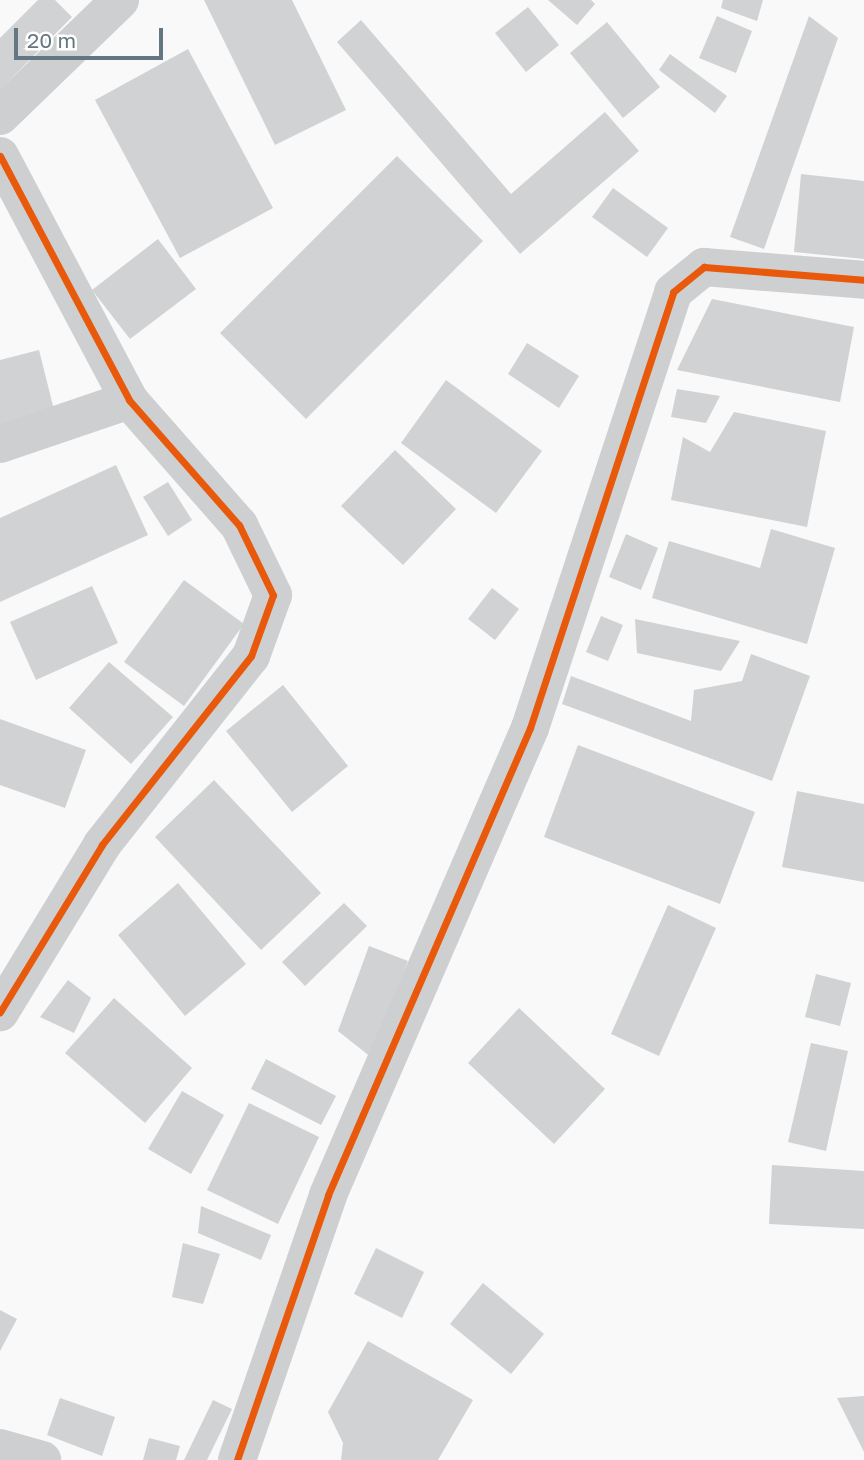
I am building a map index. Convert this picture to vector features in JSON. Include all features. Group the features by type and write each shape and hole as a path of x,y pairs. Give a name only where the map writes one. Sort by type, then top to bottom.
{"street":[{"path":"0,116 120,0"},
{"path":"0,156 129,400 239,525 272,595 251,656 102,845 0,1012"},
{"path":"237,1460 328,1195 530,728 673,292 704,267 864,280"},
{"path":"0,444 129,400"},
{"path":"0,1448 42,1460"}],"building":[{"path":"38,0 55,0 72,17 0,90 0,38"},
{"path":"204,0 292,0 346,110 275,145"},
{"path":"548,0 591,0 595,4 577,25"},
{"path":"723,0 763,0 757,21 721,8"},
{"path":"528,7 559,45 526,72 495,33"},
{"path":"717,16 752,31 736,73 699,58"},
{"path":"809,16 838,38 764,249 730,237"},
{"path":"361,20 511,194 605,112 639,151 520,254 337,42"},
{"path":"607,22 660,87 623,118 570,53"},
{"path":"188,49 273,208 180,258 95,100"},
{"path":"670,54 727,96 715,113 659,70"},
{"path":"397,156 483,241 306,419 220,333"},
{"path":"801,174 864,181 864,259 794,252"},
{"path":"613,188 668,228 647,257 592,217"},
{"path":"158,239 196,289 130,339 92,290"},
{"path":"712,299 854,327 840,402 677,370"},
{"path":"527,343 579,376 559,408 508,374"},
{"path":"39,350 55,414 0,427 0,360"},
{"path":"446,380 542,451 496,513 401,443"},
{"path":"677,389 720,396 706,423 671,417"},
{"path":"734,412 826,431 807,527 671,500 683,437 710,452"},
{"path":"395,450 456,509 403,565 341,506"},
{"path":"116,465 148,535 0,602 0,518"},
{"path":"168,482 192,520 168,536 143,497"},
{"path":"771,529 835,548 807,644 652,598 669,541 760,568"},
{"path":"626,534 658,548 641,590 609,577"},
{"path":"184,580 244,624 184,706 124,662"},
{"path":"92,586 118,643 36,680 10,622"},
{"path":"492,588 519,609 495,640 468,619"},
{"path":"601,616 623,625 608,661 586,652"},
{"path":"635,619 740,641 721,671 637,653"},
{"path":"751,654 810,676 772,781 562,704 571,676 691,721 694,690 742,681"},
{"path":"109,662 173,717 131,764 69,708"},
{"path":"283,685 348,766 292,812 226,731"},
{"path":"0,719 86,750 65,808 0,785"},
{"path":"578,745 755,812 720,904 544,837"},
{"path":"214,780 321,893 261,950 155,837"},
{"path":"797,791 864,804 864,882 782,867"},
{"path":"178,883 246,964 185,1016 118,935"},
{"path":"344,903 367,926 305,986 282,962"},
{"path":"668,905 716,928 659,1056 611,1034"},
{"path":"369,946 408,961 372,1058 338,1031"},
{"path":"816,974 851,983 840,1026 805,1017"},
{"path":"68,980 91,998 74,1033 40,1017"},
{"path":"114,998 192,1068 145,1123 65,1053"},
{"path":"519,1008 605,1089 554,1144 468,1063"},
{"path":"811,1043 848,1051 826,1151 788,1142"},
{"path":"266,1059 336,1096 321,1125 251,1089"},
{"path":"182,1091 224,1115 191,1174 148,1149"},
{"path":"249,1103 319,1137 278,1224 207,1190"},
{"path":"772,1165 864,1171 864,1229 769,1224"},
{"path":"201,1206 271,1235 261,1260 198,1233"},
{"path":"183,1243 220,1254 203,1304 172,1297"},
{"path":"376,1248 424,1272 402,1318 354,1294"},
{"path":"483,1283 544,1334 511,1374 450,1324"},
{"path":"0,1310 17,1319 0,1351"},
{"path":"368,1341 473,1400 438,1460 341,1460 343,1443 328,1412"},
{"path":"864,1396 864,1452 837,1398"},
{"path":"60,1398 115,1417 102,1456 47,1435"},
{"path":"213,1400 232,1409 207,1460 184,1460"},
{"path":"149,1438 180,1446 176,1460 143,1460"}],"cycle path":[{"path":"0,156 129,400 239,525 273,595 251,656 102,845 0,1012"},
{"path":"237,1460 328,1195 530,728 673,292 704,267 864,280"}]}
